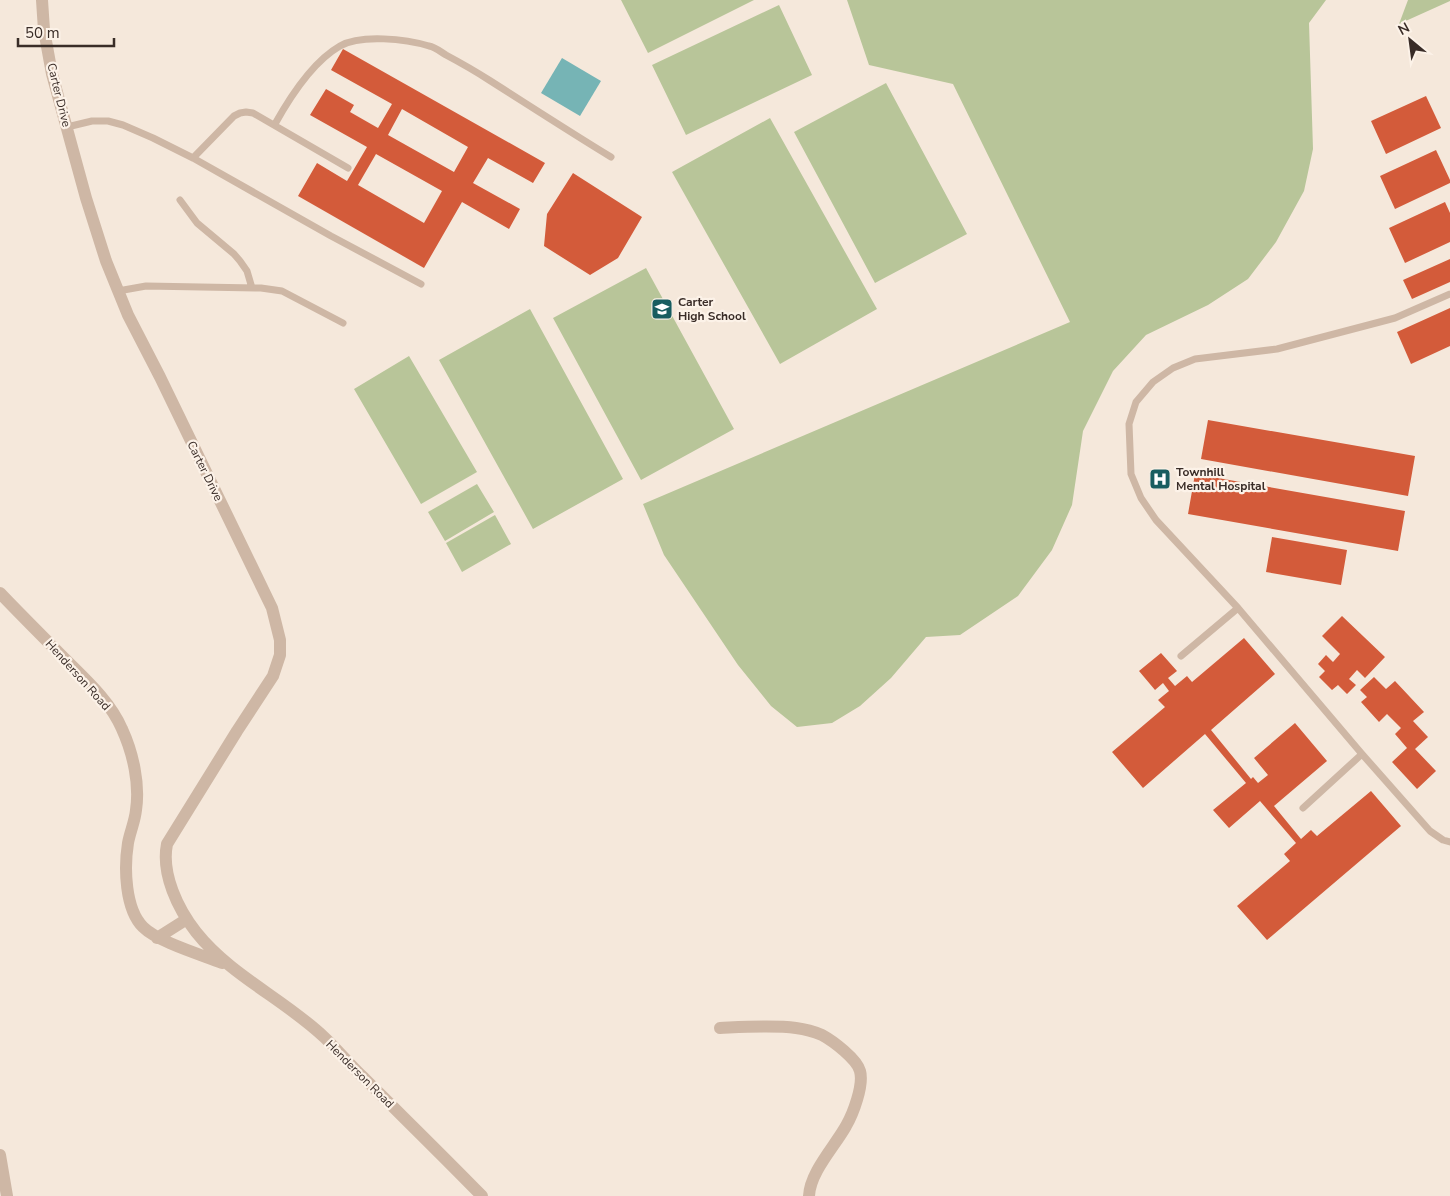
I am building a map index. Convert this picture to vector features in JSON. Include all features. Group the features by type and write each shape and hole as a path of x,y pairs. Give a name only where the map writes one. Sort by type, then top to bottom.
{"street":[{"name":"Carter Drive","path":"42,0 44,30 52,74 86,198 106,261 128,315 272,608 280,640 280,655 274,676 237,731 167,844 165,853 170,883 187,919"},
{"name":"Henderson Road","path":"0,593 83,678 108,706 122,728 132,757 137,782 136,810 128,844 127,882 131,907 138,920 144,928 157,938 227,965"},
{"path":"157,938 187,919"},
{"name":"Henderson Road","path":"187,919 196,932 227,965 285,1006 324,1037 482,1196"},
{"path":"720,1028 796,1028 820,1035 852,1058 858,1066 861,1073 853,1111 846,1127 829,1150 818,1170 809,1191 809,1196"},
{"path":"0,1155 7,1196"}],"lane":[{"path":"274,124 296,90 329,53 353,40 369,38 431,46 464,64 611,157"},
{"path":"193,158 234,116 246,112 253,113 274,124 348,168"},
{"path":"67,127 92,121 108,121 154,138 421,284"},
{"path":"180,200 197,223 240,261 247,271 252,288"},
{"path":"118,291 146,286 252,288 282,291 344,323"},
{"path":"1450,294 1395,318 1277,349 1195,359 1173,368 1153,382 1136,402 1129,424 1131,474 1141,498 1156,520 1238,608 1430,831 1450,842"},
{"path":"1181,656 1238,608"},
{"path":"1303,808 1362,754"}],"green space":[{"path":"621,0 754,0 648,53"},
{"path":"847,0 1326,0 1309,23 1313,149 1304,191 1276,242 1248,279 1208,305 1146,335 1113,371 1083,431 1072,505 1052,550 1018,596 960,635 926,637 891,678 860,706 832,723 797,727 771,706 738,665 664,555 643,504 1070,322 953,84 869,65"},
{"path":"1408,0 1450,0 1450,1 1399,24"},
{"path":"779,5 812,75 686,135 652,65"},
{"path":"886,83 967,234 875,283 794,132"},
{"path":"770,118 877,309 780,364 672,172"},
{"path":"646,268 734,429 641,480 553,318"},
{"path":"530,309 623,479 533,529 439,360"},
{"path":"409,356 477,472 421,504 354,389"},
{"path":"477,484 494,512 445,541 428,512"},
{"path":"495,515 511,544 462,572 446,543"}],"water":[{"path":"562,58 601,81 580,116 541,93"}],"building":[{"path":"343,49 545,163 533,183 488,158 473,183 520,209 509,229 462,202 424,268 298,196 317,163 347,181 367,147 310,115 326,89 354,105 350,112 378,128 392,104 331,70","holes":["402,109 468,147 454,172 388,135","376,154 442,191 424,223 358,185"]},
{"path":"1426,96 1441,128 1386,154 1371,121"},
{"path":"1436,150 1450,183 1395,209 1380,176"},
{"path":"573,173 642,217 618,258 590,275 544,246 547,214"},
{"path":"1445,202 1450,213 1450,242 1405,263 1389,228"},
{"path":"1450,259 1450,282 1412,299 1403,280"},
{"path":"1450,308 1450,346 1411,364 1397,332"},
{"path":"1208,420 1415,456 1408,496 1201,459"},
{"path":"1195,474 1405,511 1398,551 1188,514"},
{"path":"1272,537 1347,550 1341,585 1266,572"},
{"path":"1342,616 1385,657 1365,678 1357,670 1349,679 1356,685 1347,694 1338,685 1332,690 1319,677 1325,671 1318,664 1326,655 1333,662 1340,654 1322,636"},
{"path":"1244,638 1275,674 1211,730 1251,779 1253,777 1258,783 1268,775 1254,758 1295,723 1327,761 1274,806 1301,839 1311,830 1317,836 1371,791 1401,826 1267,940 1237,906 1290,861 1284,854 1296,843 1260,801 1229,828 1213,810 1246,783 1205,734 1143,788 1112,752 1165,707 1158,700 1169,691 1163,683 1155,690 1139,671 1161,653 1177,671 1168,678 1175,686 1187,676 1192,682"},
{"path":"1374,677 1386,689 1395,681 1424,712 1413,721 1428,737 1415,749 1436,771 1417,789 1392,762 1407,748 1395,734 1401,728 1387,714 1379,722 1361,702 1367,697 1360,690"}],"place":[{"name":"Carter High School","path":"662,309"},
{"name":"Townhill Mental Hospital","path":"1160,479"}]}
